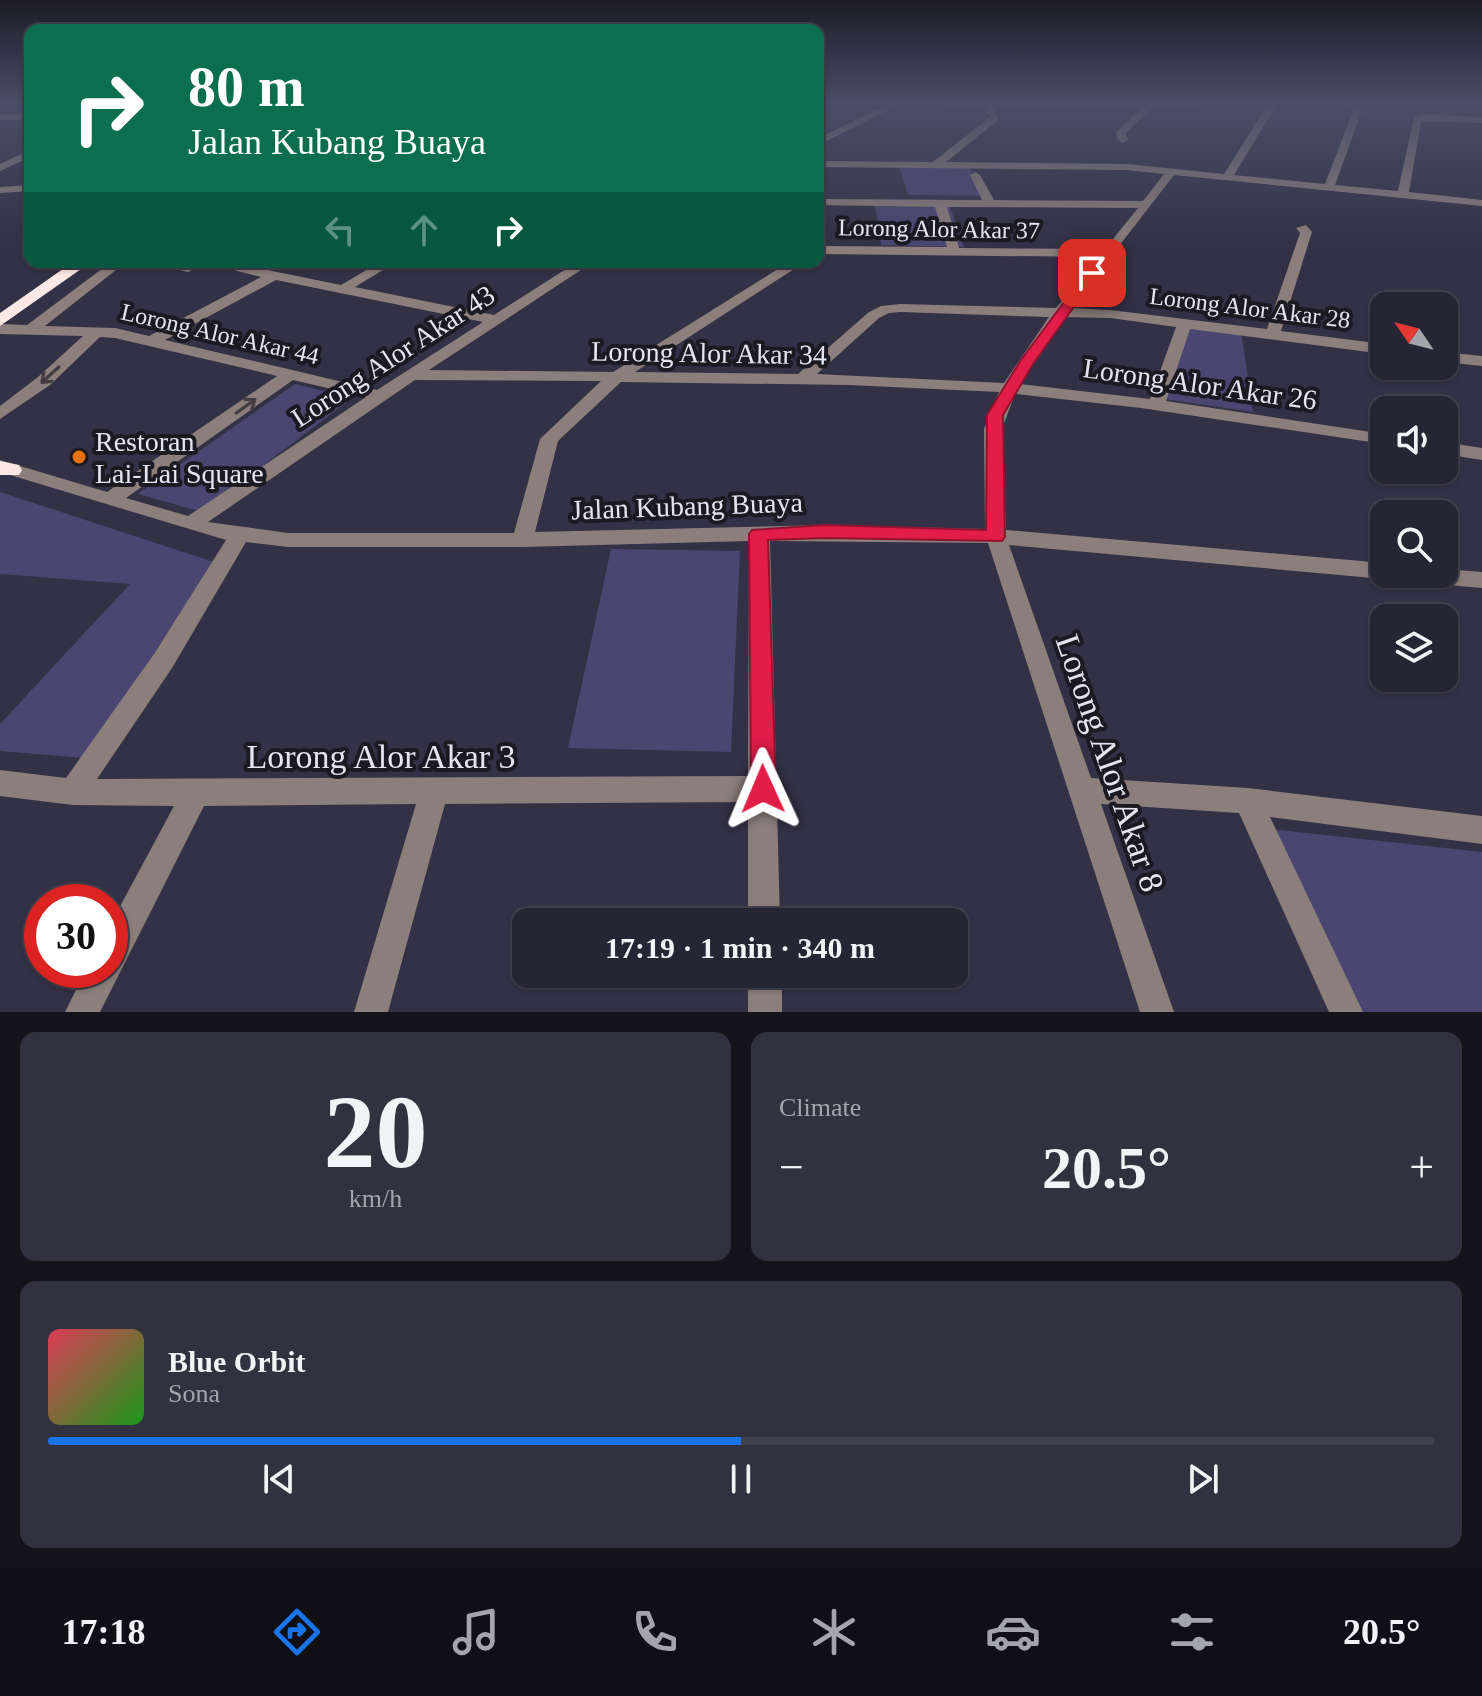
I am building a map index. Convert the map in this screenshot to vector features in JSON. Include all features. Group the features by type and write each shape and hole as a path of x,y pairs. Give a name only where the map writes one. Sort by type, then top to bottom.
{"highway":[{"path":"0,301 49,268"},
{"path":"0,321 75,268"}],"street":[{"path":"936,165 953,151"},
{"path":"1226,179 1243,151"},
{"path":"1328,189 1342,151"},
{"path":"1403,196 1411,151"},
{"path":"0,152 24,152"},
{"path":"0,168 24,155"},
{"path":"824,164 1127,167 1482,203"},
{"name":"Lorong Alor Akar 8","path":"1157,1012 996,537 993,429 995,415 1009,388 1061,312 1170,173"},
{"path":"975,175 990,204"},
{"path":"5,189 24,181"},
{"path":"824,202 1145,205"},
{"path":"940,203 954,251"},
{"path":"1272,336 1293,279 1306,232 1302,228"},
{"name":"Lorong Alor Akar 37","path":"824,250 1107,253"},
{"path":"33,328 111,268"},
{"path":"236,268 495,320"},
{"path":"343,289 379,268"},
{"name":"Lorong Alor Akar 43","path":"192,523 409,375 577,268"},
{"path":"523,540 549,439 617,376 788,268"},
{"path":"152,341 273,276"},
{"name":"Lorong Alor Akar 28","path":"800,381 874,315 886,309 1061,312 1370,347"},
{"path":"1156,406 1184,324"},
{"name":"Lorong Alor Akar 44","path":"0,329 97,332 152,341 288,376 379,395"},
{"path":"0,414 44,381 97,332"},
{"path":"1458,358 1482,361"},
{"name":"Lorong Alor Akar 34","path":"409,375 617,376 1009,388"},
{"path":"112,498 288,376"},
{"name":"Lorong Alor Akar 26","path":"1009,388 1370,437"},
{"path":"1458,450 1482,454"},
{"name":"Jalan Kubang Buaya","path":"4,468 240,535 368,542 825,532 996,537 1370,570"},
{"path":"759,534 764,908"},
{"path":"73,792 163,661 240,535"},
{"path":"1458,578 1482,580"},
{"name":"Lorong Alor Akar 3","path":"0,783 73,792 196,793 763,789"},
{"path":"1081,790 1248,801 1482,830"},
{"path":"371,1012 434,792"},
{"path":"128,923 196,793"},
{"path":"1248,801 1346,1012"},
{"path":"82,1012 95,988"},
{"path":"765,988 765,1012"}],"shaded area":[{"path":"899,166 969,167 984,196 908,195"},
{"path":"875,206 950,207 964,247 881,245"},
{"path":"1185,324 1241,331 1253,412 1157,398"},
{"path":"295,384 352,398 202,512 138,494"},
{"path":"0,492 214,562 85,758 0,751 0,724 130,584 0,574"},
{"path":"611,549 740,551 731,752 568,748"},
{"path":"1269,829 1482,852 1482,1012 1357,1012"}],"place":[{"name":"Restoran Lai-Lai Square","path":"79,457"}],"route":[{"path":"763,789 759,534 825,532 996,537 993,488 995,415 1026,363 1092,273"}]}
